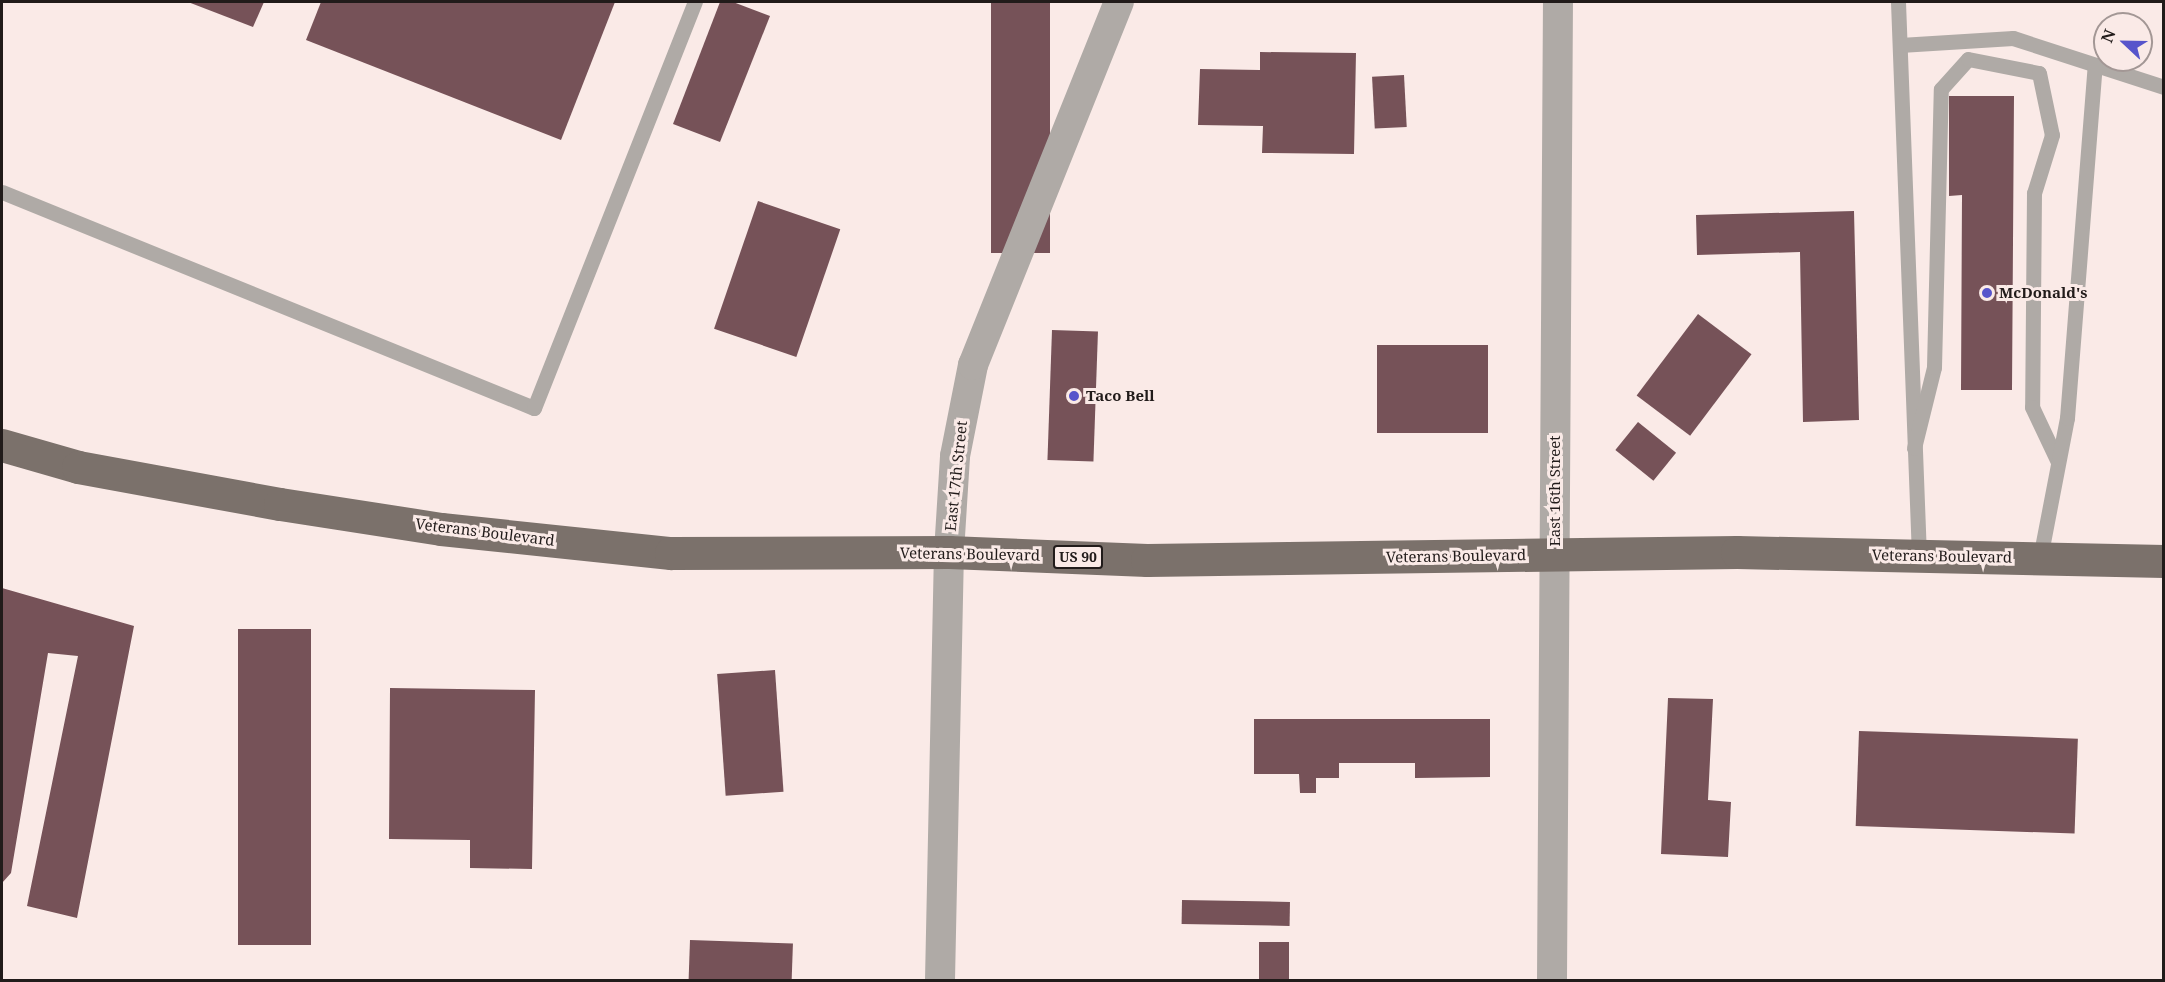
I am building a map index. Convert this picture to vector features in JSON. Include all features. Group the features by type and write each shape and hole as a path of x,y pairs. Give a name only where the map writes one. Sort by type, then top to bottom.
{"main road":[{"name":"Veterans Boulevard","path":"2,445 78,467 441,529 671,553 949,552 1147,560 1737,552 2163,561"}],"street":[{"name":"East 17th Street","path":"940,981 949,552 955,456 973,365 1119,2"},
{"name":"East 16th Street","path":"1552,981 1558,2"}],"lane":[{"path":"2,192 534,408 696,2"},
{"path":"1898,2 1919,555"},
{"path":"1900,45 2013,38 2093,64"},
{"path":"1914,448 1934,367 1941,88 1968,59 2039,74 2052,135 2034,193 2032,408 2057,460"},
{"path":"2040,558 2057,460 2067,418 2094,72"},
{"path":"2117,72 2163,87"}],"building":[{"path":"188,2 264,2 253,27"},
{"path":"321,2 615,2 561,140 306,40"},
{"path":"720,2 733,2 770,16 720,142 673,124"},
{"path":"991,2 1050,2 1050,253 991,253"},
{"path":"1260,52 1356,53 1354,154 1262,153 1263,126 1198,125 1200,69 1260,70"},
{"path":"1404,75 1407,127 1375,129 1372,77"},
{"name":"McDonald's","path":"1949,96 2014,96 2012,390 1961,390 1962,195 1949,196"},
{"path":"758,201 840,229 796,357 714,329"},
{"path":"1854,211 1859,420 1803,422 1800,252 1697,255 1696,215"},
{"path":"1698,314 1752,354 1690,436 1637,395"},
{"name":"Taco Bell","path":"1052,330 1098,332 1093,462 1047,460"},
{"path":"1377,345 1488,345 1488,433 1377,433"},
{"path":"1638,422 1676,453 1653,481 1615,450"},
{"path":"2,588 134,626 77,918 27,906 78,656 48,653 11,873 2,883"},
{"path":"238,629 311,629 311,945 238,945"},
{"path":"775,670 784,792 726,796 717,674"},
{"path":"390,688 535,690 532,869 470,868 470,840 389,839"},
{"path":"1668,698 1713,699 1708,800 1731,802 1728,857 1661,854"},
{"path":"1254,719 1490,719 1490,777 1415,778 1415,763 1339,763 1339,778 1316,778 1316,793 1300,793 1299,774 1254,774"},
{"path":"1859,731 2078,739 2075,834 1856,826"},
{"path":"1182,900 1290,902 1290,926 1182,924"},
{"path":"690,940 793,944 792,980 689,980"},
{"path":"1259,942 1289,942 1289,980 1259,980"}],"place":[{"name":"McDonald's","path":"1987,293"},
{"name":"Taco Bell","path":"1074,396"}]}
